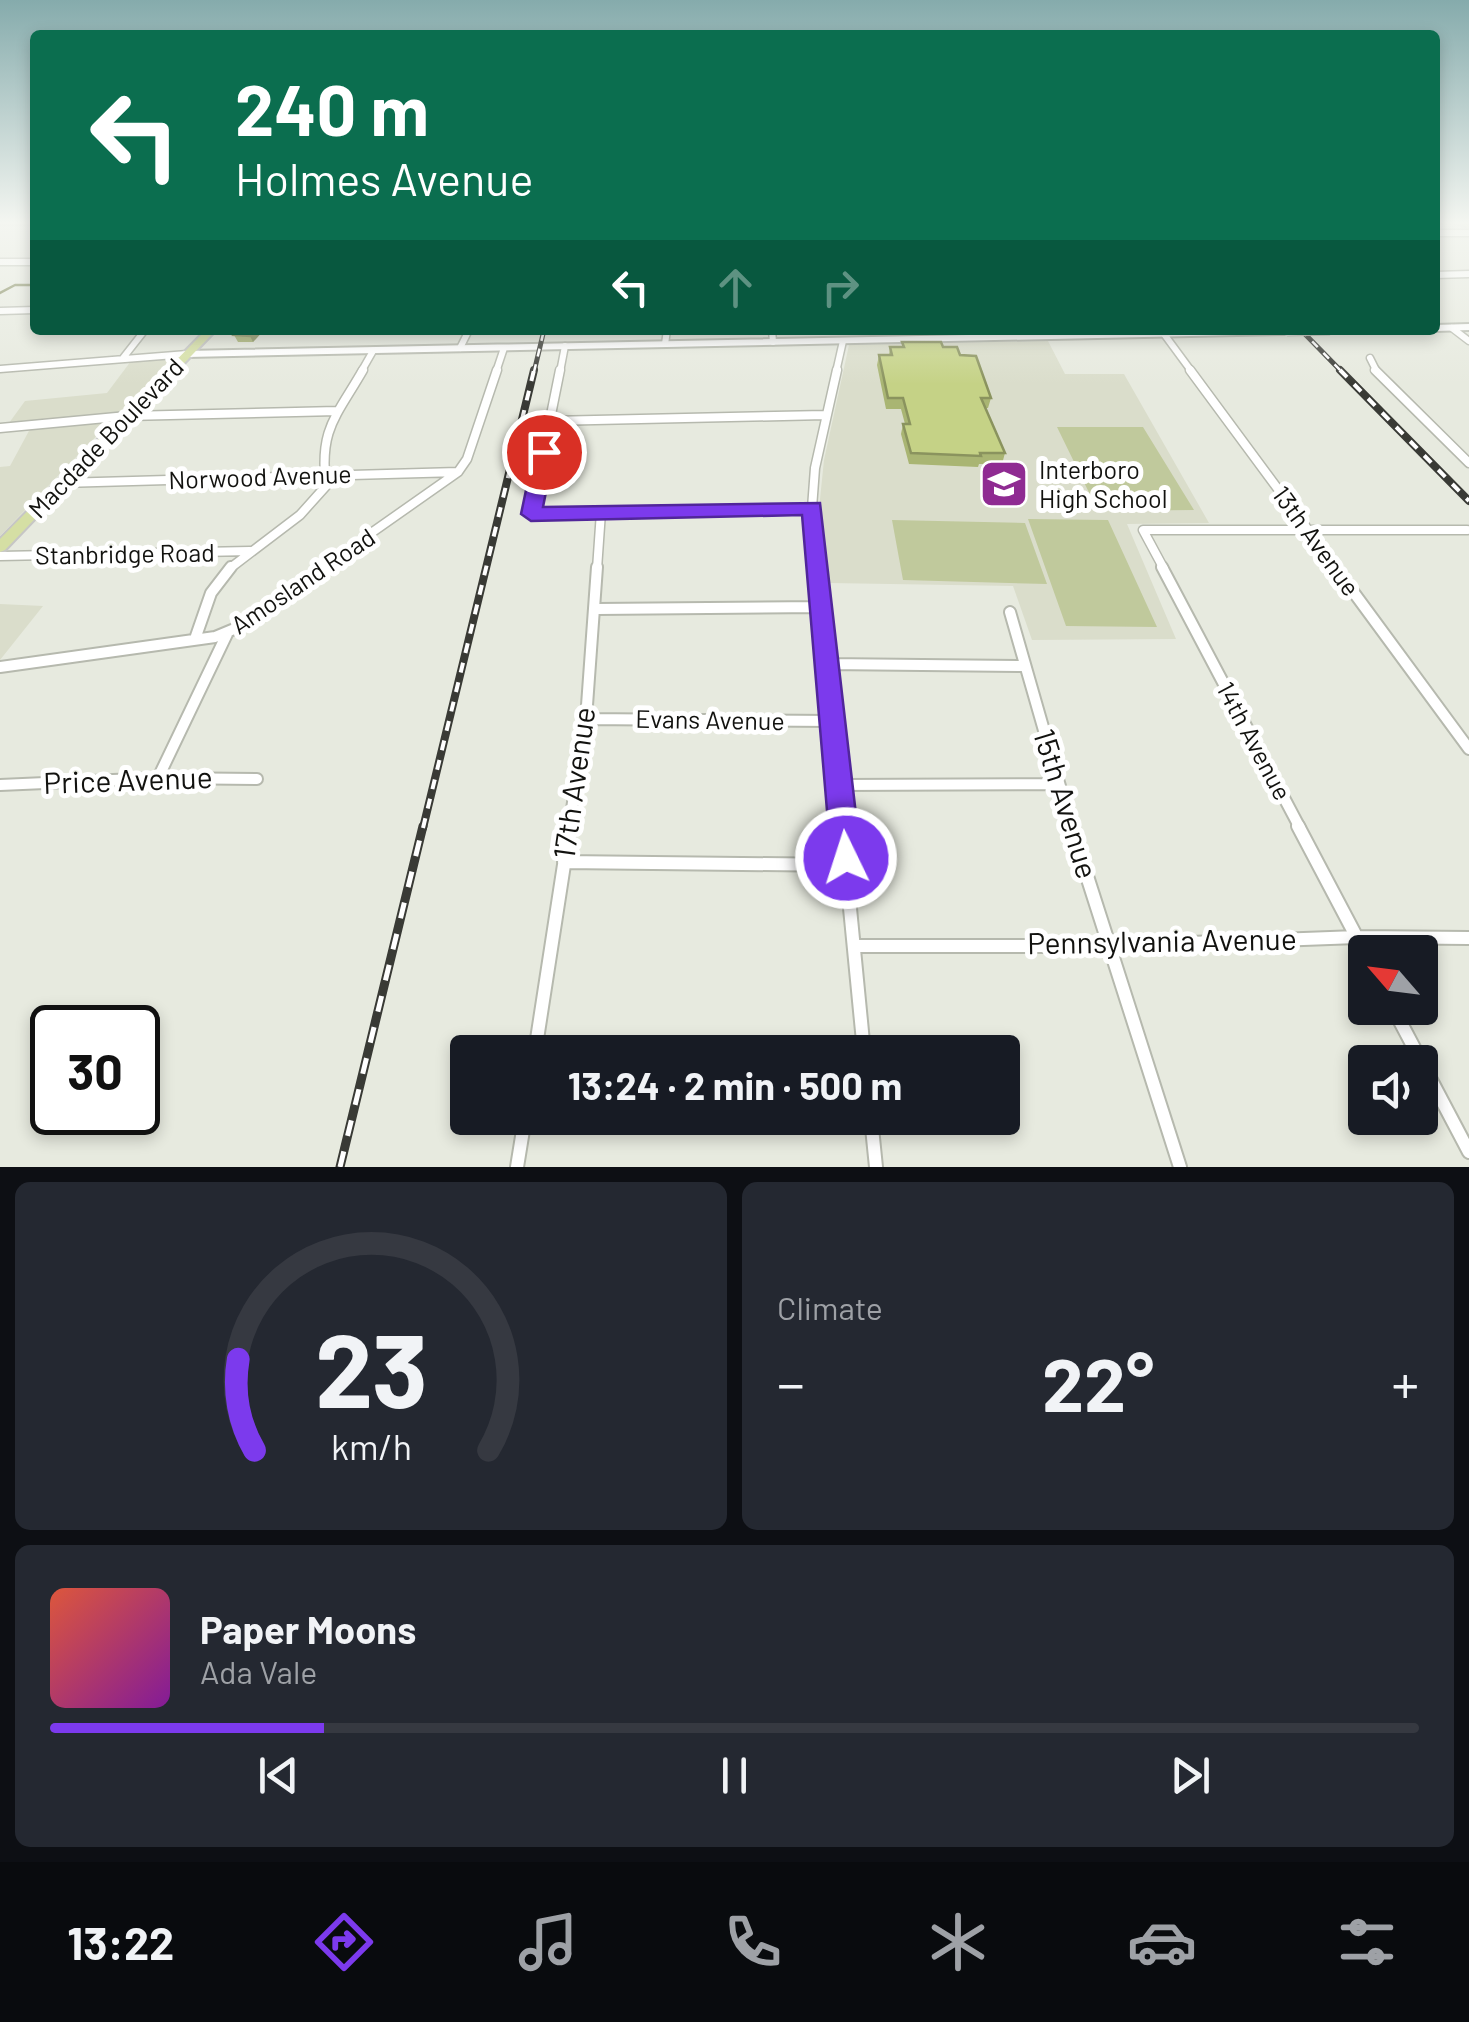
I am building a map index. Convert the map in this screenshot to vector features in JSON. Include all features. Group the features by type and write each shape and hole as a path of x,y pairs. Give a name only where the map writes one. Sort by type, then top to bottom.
{"main road":[{"name":"Macdade Boulevard","path":"0,547 206,335"}],"street":[{"path":"0,310 30,310"},
{"path":"1440,328 1469,327"},
{"path":"1452,328 1469,342"},
{"path":"124,358 141,335"},
{"path":"460,348 467,335"},
{"path":"665,344 666,335"},
{"path":"773,335 774,342"},
{"path":"0,369 188,354 982,335"},
{"name":"13th Avenue","path":"1165,335 1469,749"},
{"path":"843,340 814,468 812,508 863,1035"},
{"path":"565,346 531,514 812,508"},
{"path":"458,472 467,459 504,348"},
{"path":"195,639 211,592 250,552 296,523 326,486 325,437 373,351"},
{"path":"1370,358 1372,368 1469,463"},
{"path":"0,428 127,416 337,412"},
{"path":"550,421 825,414"},
{"name":"Norwood Avenue","path":"62,483 458,472"},
{"name":"Amosland Road","path":"0,667 227,634 458,472"},
{"name":"17th Avenue","path":"538,1035 586,719 600,512"},
{"name":"14th Avenue","path":"1308,530 1143,530 1356,935"},
{"path":"1308,530 1467,530"},
{"name":"Stanbridge Road","path":"0,556 250,552"},
{"path":"596,609 820,608"},
{"name":"15th Avenue","path":"1010,612 1058,784 1180,1167"},
{"path":"158,778 227,634"},
{"path":"827,664 1024,666"},
{"name":"Evans Avenue","path":"586,719 834,721"},
{"name":"Price Avenue","path":"0,786 158,778 256,779"},
{"path":"840,785 1058,784"},
{"path":"564,862 846,865"},
{"name":"Pennsylvania Avenue","path":"856,946 1108,946 1348,937"},
{"name":"Pennsylvania Avenue","path":"1438,938 1469,938"},
{"path":"1403,1025 1469,1152"},
{"path":"517,1167 522,1135"},
{"path":"873,1135 876,1167"}],"shaded area":[{"name":"Interboro High School","path":"1048,341 1065,374 1124,374 1209,523 1127,524 1176,639 1032,640 1013,586 829,583 819,509 824,460 849,345"},
{"path":"167,357 172,360 120,413 9,423 25,401 107,393 131,361"},
{"path":"110,422 0,536 0,467 10,466 30,429"},
{"path":"0,604 43,606 0,660"}],"green space":[{"path":"1057,427 1143,427 1194,510 1098,511"},
{"path":"1028,519 1108,520 1157,627 1066,626"},
{"path":"892,520 1025,523 1047,584 903,580"}],"building":[{"name":"Interboro High School","path":"902,342 941,342 943,347 957,347 960,355 976,356 991,398 981,398 1005,453 911,453 903,424 910,424 903,398 888,398 879,355 892,355 890,347 904,347"}],"waterway":[{"path":"0,293 15,285 30,285"}],"railway":[{"path":"534,372 543,335"},
{"path":"1306,335 1342,372"},
{"path":"423,828 534,370"},
{"path":"1340,370 1469,501"},
{"path":"340,1167 423,826"}],"place":[{"name":"Interboro High School","path":"1004,484"}],"route":[{"path":"544,452 531,514 812,508 846,858"}]}
